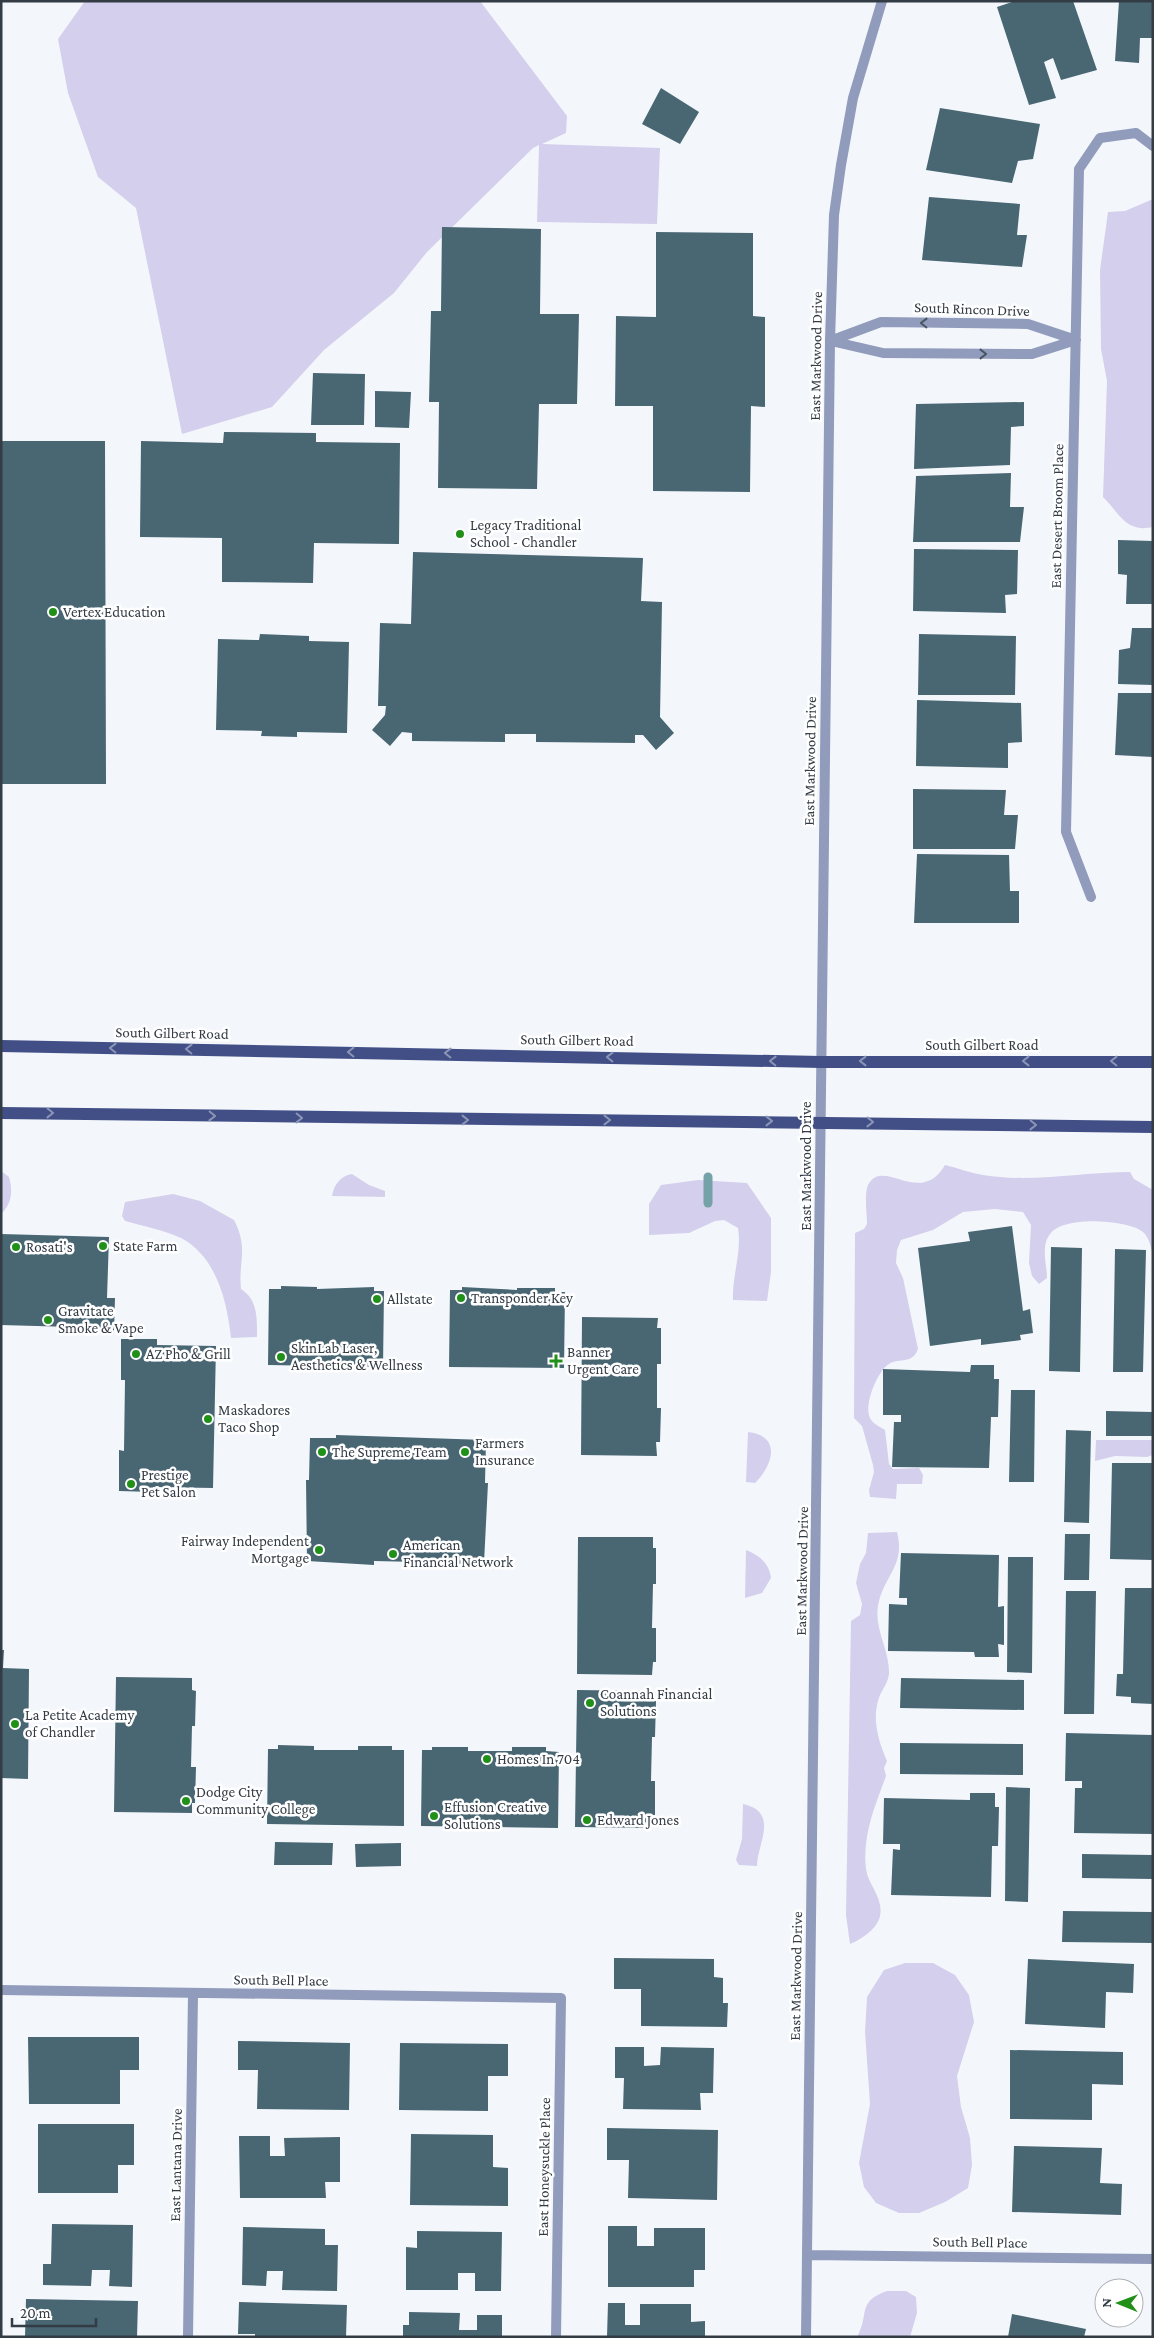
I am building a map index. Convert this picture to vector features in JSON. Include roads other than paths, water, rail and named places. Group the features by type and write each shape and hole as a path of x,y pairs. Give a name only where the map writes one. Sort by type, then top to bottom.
{"main road":[{"name":"South Gilbert Road","path":"1,1046 822,1062 1153,1062"},
{"path":"1,1112 416,1119 821,1121 1153,1128"}],"street":[{"name":"East Markwood Drive","path":"806,2337 830,341 834,215 853,98 882,1"},
{"name":"East Desert Broom Place","path":"1091,897 1066,832 1079,169 1100,138 1136,133 1153,146"},
{"name":"South Rincon Drive","path":"830,341 881,322 1028,324 1076,340"},
{"path":"830,341 883,353 1032,354 1076,340"},
{"name":"South Bell Place","path":"1,1990 561,1998"},
{"name":"East Lantana Drive","path":"188,2337 193,1994"},
{"name":"East Honeysuckle Place","path":"556,2337 561,1998"},
{"name":"South Bell Place","path":"808,2255 1153,2259"}],"waterway":[{"path":"708,1177 708,1203"}],"place":[{"name":"Legacy Traditional School - Chandler","path":"460,534"},
{"name":"Vertex Education","path":"53,612"},
{"name":"State Farm","path":"103,1246"},
{"name":"Rosati's","path":"16,1247"},
{"name":"Transponder Key","path":"461,1298"},
{"name":"Allstate","path":"377,1299"},
{"name":"Gravitate Smoke & Vape","path":"48,1320"},
{"name":"AZ Pho & Grill","path":"136,1354"},
{"name":"SkinLab Laser, Aesthetics & Wellness","path":"281,1357"},
{"name":"Banner Urgent Care","path":"556,1361"},
{"name":"Maskadores Taco Shop","path":"208,1419"},
{"name":"The Supreme Team","path":"322,1452"},
{"name":"Farmers Insurance","path":"465,1452"},
{"name":"Prestige Pet Salon","path":"131,1484"},
{"name":"Fairway Independent Mortgage","path":"319,1550"},
{"name":"American Financial Network","path":"393,1554"},
{"name":"Coannah Financial Solutions","path":"590,1703"},
{"name":"La Petite Academy of Chandler","path":"15,1724"},
{"name":"Homes In 704","path":"487,1759"},
{"name":"Dodge City Community College","path":"186,1801"},
{"name":"Effusion Creative Solutions","path":"434,1816"},
{"name":"Edward Jones","path":"587,1820"}]}
